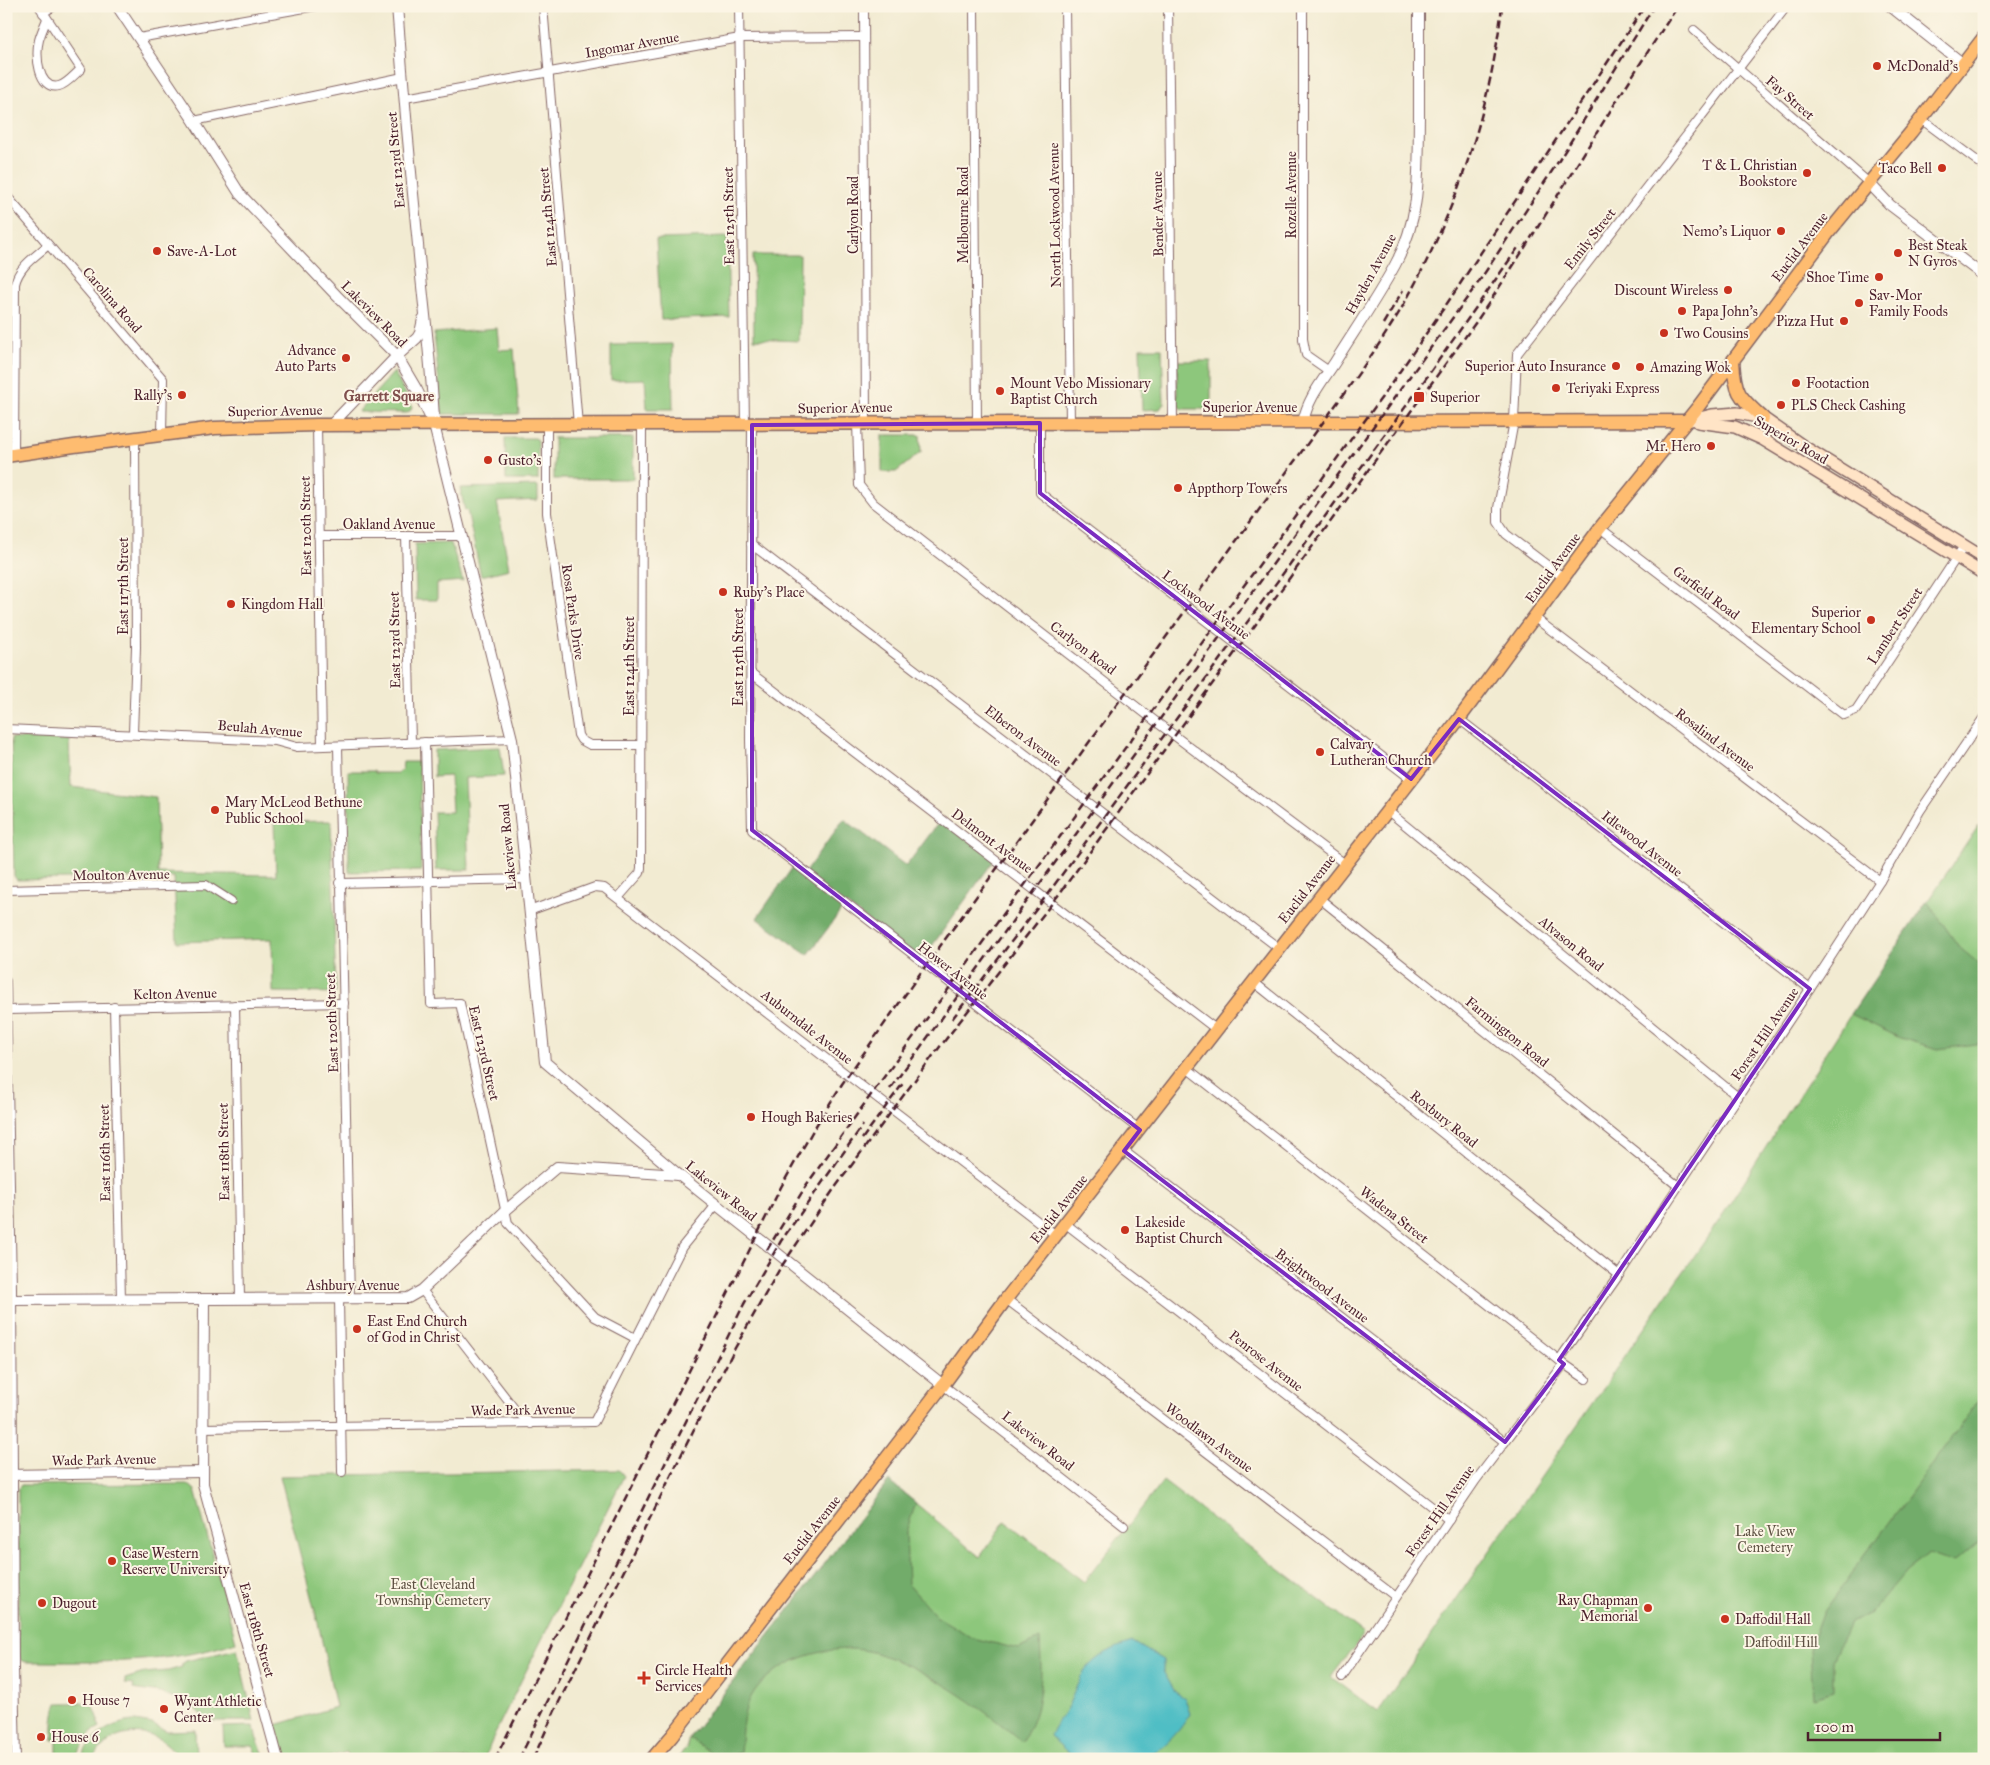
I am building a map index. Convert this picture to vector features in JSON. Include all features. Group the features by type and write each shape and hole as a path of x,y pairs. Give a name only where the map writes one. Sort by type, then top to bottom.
{"main road":[{"name":"Euclid Avenue","path":"652,1759 672,1736 943,1385 1006,1299 1188,1069 1459,719 1600,528 1687,420 1829,232 1921,119 1984,37"},
{"path":"1732,361 1736,387 1743,399 1763,418"},
{"name":"Superior Road","path":"1687,420 1737,413 1763,418 1803,446 1984,558"},
{"name":"Superior Avenue","path":"10,456 215,428 317,425 748,425 1687,420"},
{"name":"Superior Road","path":"1687,420 1735,427 1762,439 1984,574"}],"street":[{"path":"43,13 81,69 61,85 54,86 44,81 39,71 38,42 43,13 54,6"},
{"name":"Lakeview Road","path":"117,6 240,194 397,356 417,390 434,425 512,739 545,1062 716,1205 1124,1526"},
{"path":"139,38 316,6"},
{"name":"East 123rd Street","path":"397,6 408,152 424,311 429,339 434,425"},
{"name":"East 124th Street","path":"543,6 578,425"},
{"name":"East 125th Street","path":"739,6 751,544 752,830"},
{"name":"Carlyon Road","path":"864,6 862,423 859,485 873,502 1156,721 1345,864"},
{"name":"Melbourne Road","path":"974,6 977,423"},
{"name":"North Lockwood Avenue","path":"1065,6 1070,423"},
{"name":"Bender Avenue","path":"1168,6 1173,422"},
{"name":"Rozelle Avenue","path":"1303,6 1304,349 1312,360 1329,371"},
{"name":"Hayden Avenue","path":"1303,422 1305,410 1312,394 1329,371 1395,264 1414,217 1418,164 1419,6"},
{"name":"Emily Street","path":"1564,578 1506,534 1498,522 1498,508 1514,421 1516,354 1787,6"},
{"path":"1890,6 1962,64"},
{"name":"Fay Street","path":"1694,30 1869,183"},
{"name":"Ingomar Avenue","path":"405,98 740,38 864,37"},
{"path":"194,121 403,77"},
{"path":"1921,119 1984,166"},
{"path":"1869,183 1890,205 1984,276"},
{"name":"Carolina Road","path":"6,195 163,379 162,434"},
{"path":"10,456 15,284 18,273 23,266 48,245"},
{"path":"331,425 420,333 424,311"},
{"name":"Lockwood Avenue","path":"1040,423 1040,493 1411,779"},
{"name":"East 120th Street","path":"317,425 322,746"},
{"name":"Rosa Parks Drive","path":"547,425 547,513 578,735 586,744 590,745 641,745"},
{"name":"East 124th Street","path":"618,898 640,873 641,868 642,425"},
{"name":"East 117th Street","path":"133,734 136,647 134,439"},
{"name":"Garfield Road","path":"1600,528 1844,714"},
{"name":"Oakland Avenue","path":"318,536 461,536"},
{"name":"East 123rd Street","path":"406,536 411,742"},
{"name":"Elberon Avenue","path":"751,544 1280,949"},
{"name":"Lambert Street","path":"1844,714 1856,710 1964,546"},
{"name":"Rosalind Avenue","path":"1535,618 1880,881"},
{"name":"Delmont Avenue","path":"751,674 1218,1030"},
{"name":"Forest Hill Avenue","path":"1342,1677 1476,1480 1561,1362 1810,989 1880,881 1920,811 1984,717"},
{"name":"Idlewood Avenue","path":"1459,719 1810,989"},
{"name":"Beulah Avenue","path":"6,729 275,740 292,747 512,739"},
{"name":"East 123rd Street","path":"425,742 431,1004 460,1003 508,1223 596,1317 636,1338"},
{"name":"East 120th Street","path":"338,746 339,882 344,1003 345,1299 342,1472"},
{"name":"Alvason Road","path":"1388,811 1738,1097"},
{"name":"Hower Avenue","path":"752,830 1140,1130"},
{"path":"339,882 525,879"},
{"name":"Moulton Avenue","path":"6,890 206,886 231,901"},
{"name":"Auburndale Avenue","path":"529,912 595,886 604,888 1057,1236"},
{"name":"Farmington Road","path":"1320,898 1678,1186"},
{"path":"6,981 10,1475 16,1759"},
{"name":"Roxbury Road","path":"1255,983 1618,1275"},
{"name":"Kelton Avenue","path":"7,1010 344,1003"},
{"name":"East 118th Street","path":"235,1005 240,1299"},
{"name":"East 116th Street","path":"114,1007 121,1299"},
{"name":"Wadena Street","path":"1188,1069 1561,1362 1586,1379"},
{"name":"Brightwood Avenue","path":"1124,1150 1505,1442"},
{"name":"Ashbury Avenue","path":"9,1300 408,1298 422,1290 505,1211 557,1167 679,1175"},
{"name":"Wade Park Avenue","path":"203,1428 594,1422 682,1246 716,1205"},
{"name":"Penrose Avenue","path":"1066,1224 1449,1520"},
{"path":"422,1290 516,1411 531,1424"},
{"name":"East 118th Street","path":"204,1299 203,1484 278,1759"},
{"name":"Woodlawn Avenue","path":"1006,1299 1396,1597"},
{"name":"Wade Park Avenue","path":"10,1475 203,1472"}],"highlighted area":[{"path":"1040,423 1040,493 1411,779 1459,719 1810,989 1559,1360 1564,1364 1505,1442 1124,1151 1140,1130 752,830 752,425"}],"green space":[{"path":"727,237 729,317 661,320 656,239"},
{"path":"753,255 800,255 799,341 754,339"},
{"path":"497,328 499,350 514,349 519,414 442,414 434,333"},
{"path":"672,344 673,409 647,409 645,379 611,380 611,345"},
{"path":"1140,348 1162,348 1164,403 1160,409 1142,410"},
{"path":"1177,361 1211,361 1211,409 1182,409 1177,405"},
{"path":"394,372 412,406 411,410 407,413 358,412"},
{"path":"882,435 920,435 921,452 896,472 882,472"},
{"path":"505,438 535,438 538,440 538,480 506,480"},
{"path":"554,438 633,438 633,479 554,479"},
{"path":"538,486 538,500 497,502 509,569 481,576 467,510 465,511 460,488"},
{"path":"451,543 463,581 437,583 437,600 416,600 415,544"},
{"path":"11,738 69,740 71,787 156,797 158,873 276,875 274,822 331,821 336,993 273,992 272,939 177,942 174,877 17,880 14,876"},
{"path":"500,747 504,776 465,778 469,870 436,870 434,812 452,812 450,776 434,777 434,750"},
{"path":"403,762 419,762 421,871 349,872 348,771 398,773 402,770"},
{"path":"942,818 995,859 921,961 846,904 808,955 757,918 795,864 805,872 844,819 906,866"},
{"name":"Lake View Cemetery","path":"1984,818 1984,1759 676,1759 686,1749 689,1738 889,1481 980,1557 1005,1521 1084,1582 1163,1481 1364,1634 1331,1677 1378,1712 1720,1219 1851,1014"},
{"path":"1927,901 1959,947 1984,968 1984,1043 1938,1049 1900,1038 1851,1014"},
{"path":"1984,1393 1984,1536 1954,1562 1929,1553 1906,1571 1871,1613 1850,1623 1833,1660 1833,1691 1813,1697 1810,1649 1823,1613"},
{"name":"East Cleveland Township Cemetery","path":"619,1470 624,1476 500,1723 484,1759 349,1759 347,1752 321,1759 285,1759 276,1725 336,1707 319,1627 280,1476"},
{"path":"889,1481 916,1503 906,1532 908,1584 936,1616 973,1638 1018,1649 1040,1639 1040,1692 1034,1717 1022,1742 989,1715 952,1689 912,1667 872,1652 857,1649 840,1649 804,1657 773,1673 760,1684 751,1697 745,1711 740,1753 717,1757 689,1738"},
{"path":"7,1482 11,1759 6,1759"},
{"path":"188,1484 195,1490 236,1642 185,1655 132,1661 26,1662 21,1660 18,1653 18,1489 21,1485"},
{"path":"237,1649 254,1721 208,1721 194,1708 178,1698 177,1700 160,1693 133,1689 134,1685 125,1684 125,1679 144,1673 168,1671 182,1667 182,1664 186,1661"},
{"path":"57,1703 90,1704 94,1708 99,1720 97,1721 100,1727 91,1732 74,1759 57,1759 57,1740 53,1740 53,1730"},
{"path":"135,1721 153,1724 167,1731 195,1730 196,1759 178,1759 171,1748 161,1740 149,1735 136,1734 123,1735 111,1740 101,1748 94,1759 80,1759 84,1751 102,1732 117,1724"},
{"path":"254,1726 256,1737 266,1759 261,1759 261,1755 256,1755 253,1746 224,1746 223,1727"}],"water":[{"path":"1133,1642 1163,1660 1163,1671 1175,1692 1185,1698 1190,1714 1168,1742 1147,1756 1138,1759 1075,1759 1050,1736 1068,1706 1083,1673 1089,1666 1109,1651"}],"railway":[{"path":"495,1759 781,1187 812,1132 842,1084 919,975 1347,390 1400,311 1437,239 1467,164 1489,86 1502,6"},
{"path":"767,1250 807,1184 865,1103 1382,397 1448,302 1645,6"},
{"path":"890,1089 1478,283 1558,162 1654,6"},
{"path":"533,1759 558,1704 701,1415 735,1348 779,1270 834,1189 932,1057 1060,893 1476,322 1678,6"},
{"path":"952,1019 1038,907 1412,398 1520,245"},
{"path":"1383,324 1403,290"},
{"path":"862,1139 904,1082"},
{"path":"519,1759 744,1304 781,1241 863,1125"}],"place":[{"name":"McDonald's","path":"1877,66"},
{"name":"Taco Bell","path":"1942,168"},
{"name":"T & L Christian Bookstore","path":"1807,173"},
{"name":"Nemo's Liquor","path":"1781,231"},
{"name":"Save-A-Lot","path":"157,251"},
{"name":"Best Steak N Gyros","path":"1898,253"},
{"name":"Shoe Time","path":"1879,277"},
{"name":"Discount Wireless","path":"1728,290"},
{"name":"Sav-Mor Family Foods","path":"1859,303"},
{"name":"Papa John's","path":"1682,311"},
{"name":"Pizza Hut","path":"1844,321"},
{"name":"Two Cousins","path":"1664,333"},
{"name":"Advance Auto Parts","path":"346,358"},
{"name":"Superior Auto Insurance","path":"1616,366"},
{"name":"Amazing Wok","path":"1640,367"},
{"name":"Footaction","path":"1796,383"},
{"name":"Teriyaki Express","path":"1556,388"},
{"name":"Mount Vebo Missionary Baptist Church","path":"1000,391"},
{"name":"Rally's","path":"182,395"},
{"name":"Superior","path":"1419,397"},
{"name":"PLS Check Cashing","path":"1781,405"},
{"name":"Mr. Hero","path":"1711,446"},
{"name":"Gusto's","path":"488,460"},
{"name":"Appthorp Towers","path":"1178,488"},
{"name":"Ruby's Place","path":"723,592"},
{"name":"Kingdom Hall","path":"231,604"},
{"name":"Superior Elementary School","path":"1871,620"},
{"name":"Calvary Lutheran Church","path":"1320,752"},
{"name":"Mary McLeod Bethune Public School","path":"215,810"},
{"name":"Hough Bakeries","path":"751,1117"},
{"name":"Lakeside Baptist Church","path":"1125,1230"},
{"name":"East End Church of God in Christ","path":"357,1329"},
{"name":"Case Western Reserve University","path":"112,1561"},
{"name":"Dugout","path":"42,1603"},
{"name":"Ray Chapman Memorial","path":"1648,1608"},
{"name":"Daffodil Hall","path":"1725,1619"},
{"name":"Circle Health Services","path":"644,1678"},
{"name":"House 7","path":"72,1700"},
{"name":"Wyant Athletic Center","path":"164,1709"},
{"name":"House 6","path":"41,1737"}],"district":[{"name":"Garrett Square","path":"389,396"}],"park label":[{"name":"Daffodil Hill","path":"1781,1642"}]}
